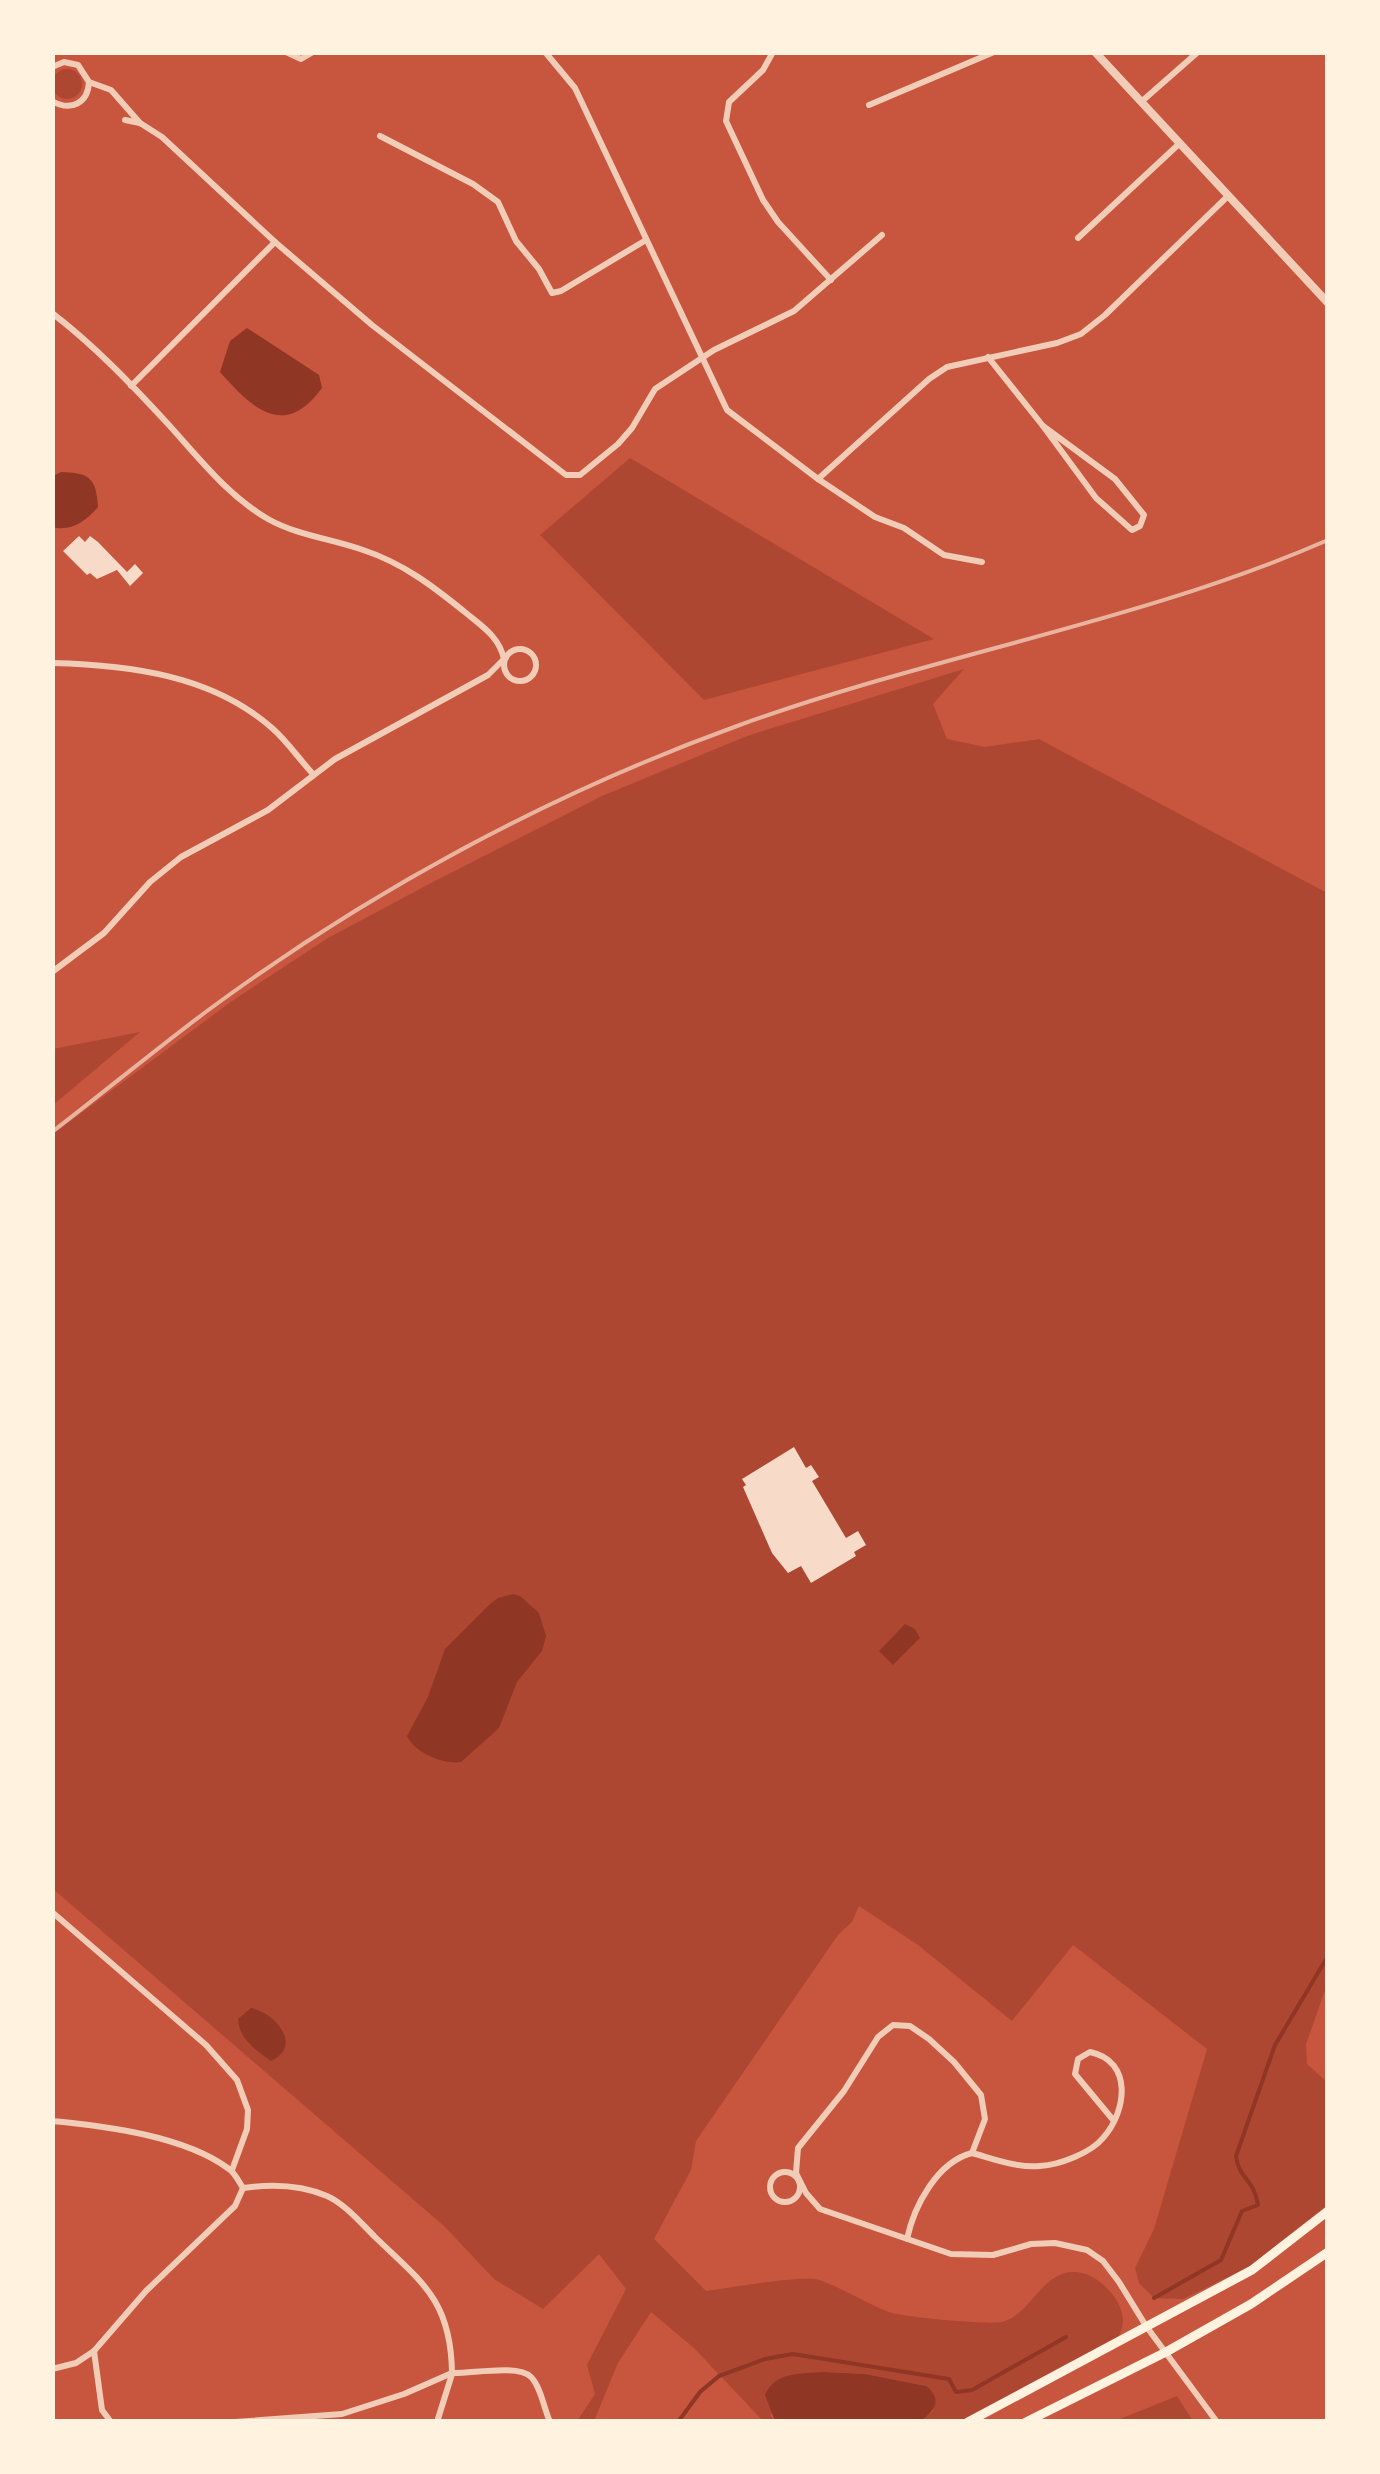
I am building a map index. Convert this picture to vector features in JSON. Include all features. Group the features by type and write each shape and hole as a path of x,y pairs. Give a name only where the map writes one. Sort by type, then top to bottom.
{"main road":[{"path":"968,2422 1252,2270 1328,2211"},
{"path":"1026,2422 1166,2352 1251,2304 1328,2252"}],"street":[{"path":"286,52 301,59 313,52"},
{"path":"545,52 575,88 727,410 875,517 904,528 944,555 982,562"},
{"path":"773,52 763,70 730,102 726,121 763,200 830,280"},
{"path":"869,105 994,52"},
{"path":"1095,52 1328,303"},
{"path":"1141,102 1198,52"},
{"path":"52,67 64,62 78,64 89,82 111,90 140,123 162,137 372,325 566,475 580,474 592,467 628,433 649,394 714,350 794,311 882,235"},
{"path":"52,101 65,106 80,102 86,96 89,82"},
{"path":"125,120 140,123"},
{"path":"380,136 473,184 498,202 516,241 552,292 646,240"},
{"path":"1078,238 1180,144"},
{"path":"818,479 928,379 947,367 1081,334 1228,196"},
{"path":"131,386 275,242"},
{"path":"52,312 131,386 223,484 254,510 282,525 399,564 440,591 489,632 498,641 504,659 504,670 516,680 527,679 534,671 535,661 525,650 515,649 504,659 488,675 381,732 313,774 268,810 181,857 150,882 104,933 52,972"},
{"path":"988,357 1096,498 1132,530 1140,526 1144,515 1115,478 1043,426"},
{"path":"52,663 132,670 211,688 240,703 275,731 313,774"},
{"path":"52,1912 206,2044 231,2072 248,2110 247,2128 232,2170"},
{"path":"972,2153 985,2118 981,2095 930,2039 910,2026 892,2025 878,2038 844,2091 798,2148 796,2173 820,2209 939,2251 977,2257 1031,2244 1055,2243 1087,2250 1103,2261 1119,2282 1146,2326 1218,2422"},
{"path":"907,2239 912,2219 930,2187 951,2163 972,2153 1016,2164 1054,2164 1098,2143 1114,2121 1124,2086 1110,2062 1090,2052 1078,2059 1074,2074 1114,2121"},
{"path":"52,2121 132,2132 174,2144 232,2170 243,2188 240,2200 146,2291 94,2351 76,2363 52,2369"},
{"path":"788,2172 800,2182 798,2196 790,2201 776,2199 771,2192 778,2174 788,2172"},
{"path":"243,2188 300,2188 334,2199 432,2294 452,2344 452,2373 438,2422"},
{"path":"94,2351 102,2410 111,2422"},
{"path":"235,2422 342,2414 452,2373 517,2371 534,2379 550,2422"}],"shaded area":[{"path":"67,69 78,73 82,84 78,95 67,99 56,95 52,84 56,73"},
{"path":"247,328 319,375 322,388 308,404 295,412 269,413 244,397 220,372 230,341"},
{"path":"630,458 934,639 704,700 540,535"},
{"path":"61,472 89,479 98,507 78,524 66,528 52,527 53,476"},
{"path":"964,669 933,704 947,739 985,747 1039,739 1327,893 1328,1982 1306,2044 1307,2064 1327,2082 1327,2205 1249,2267 1183,2299 1154,2298 1139,2283 1135,2268 1154,2229 1207,2049 1073,1945 1012,2021 918,1945 859,1906 852,1922 838,1935 696,2141 691,2170 654,2239 706,2291 781,2280 819,2280 889,2312 946,2320 1002,2322 1021,2311 1054,2278 1076,2272 1095,2278 1111,2293 1122,2312 1119,2335 1113,2344 968,2421 921,2421 933,2411 926,2386 865,2374 824,2372 770,2415 775,2421 764,2422 694,2348 651,2312 618,2363 594,2421 577,2421 595,2394 587,2365 626,2289 599,2254 543,2309 494,2279 444,2226 53,1889 53,1134 232,1001 328,938 431,883 602,796 747,736"},
{"path":"140,1032 53,1105 53,1049"},
{"path":"513,1594 539,1613 546,1636 542,1651 517,1682 499,1728 461,1762 430,1756 407,1736 428,1697 445,1649 490,1604"},
{"path":"905,1624 915,1629 920,1638 893,1665 879,1651"},
{"path":"251,2008 269,2016 282,2031 285,2047 271,2061 241,2032 238,2019"},
{"path":"865,2374 926,2386 936,2400 935,2405 921,2421 775,2421 765,2395 769,2387 790,2375"},
{"path":"1177,2396 1193,2421 1115,2421"}],"building":[{"path":"79,536 85,542 90,536 98,542 127,572 135,564 143,573 130,586 117,570 97,579 87,575 63,551"},
{"path":"794,1447 806,1468 811,1465 819,1477 812,1481 846,1538 858,1531 866,1545 854,1552 856,1556 811,1583 801,1566 788,1573 772,1553 742,1479"}],"waterway":[{"path":"1154,2298 1221,2260 1242,2211 1258,2205 1236,2156 1275,2045 1328,1956"},
{"path":"678,2422 700,2392 719,2376 765,2359 793,2354 949,2379 956,2392 972,2390 1066,2337"}],"railway":[{"path":"52,1132 207,1011 331,926 462,849 598,782 811,701 1182,594 1328,540"}]}
